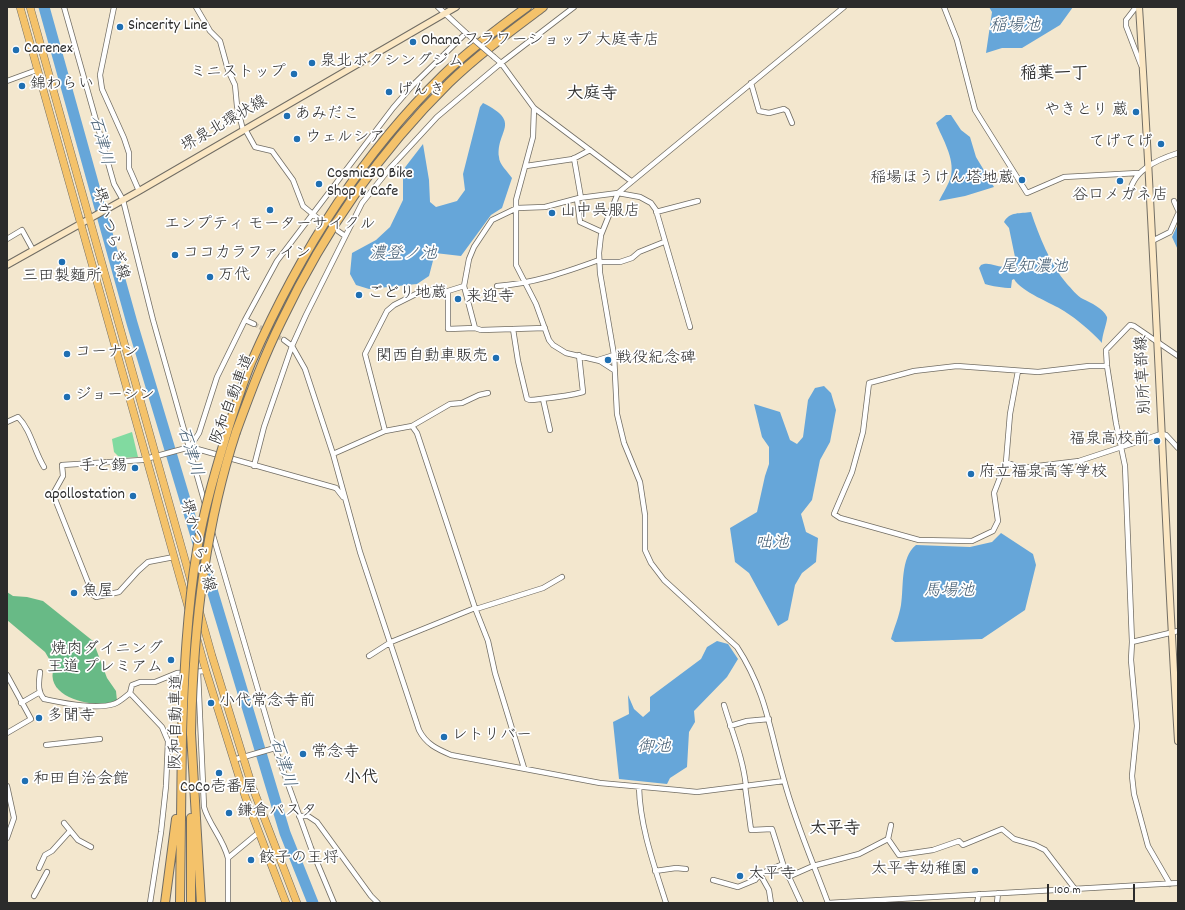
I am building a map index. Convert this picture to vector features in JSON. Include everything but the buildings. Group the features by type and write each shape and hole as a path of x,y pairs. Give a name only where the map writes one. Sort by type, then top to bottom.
{"highway":[{"name":"阪和自動車道","path":"180,903 180,801 182,735 189,619 197,550 250,365 274,315 318,234 350,185 400,123 443,75 486,37 527,7"},
{"name":"阪和自動車道","path":"191,903 191,733 197,622 206,550 232,430 282,319 326,239 357,192 410,125 450,82 491,47 543,7"},
{"path":"191,733 201,903"},
{"path":"165,903 175,821 180,801"}],"main road":[{"name":"堺かつらぎ線","path":"20,7 148,458 206,671 258,833 286,903"},
{"name":"堺かつらぎ線","path":"30,7 160,455 183,555 273,843 298,903"},
{"name":"堺泉北環状線","path":"7,264 139,191 456,7"},
{"name":"別所草部線","path":"1139,7 1150,166 1160,434 1175,632 1178,741"}],"street":[{"path":"64,7 190,447 220,560 274,748 299,816 334,903"},
{"path":"114,7 100,75 102,89 124,138 129,153 129,168 139,191"},
{"path":"196,7 210,31 220,41 228,70 236,85 237,106 244,129 255,147 272,151 293,180 303,206 320,220"},
{"path":"438,7 501,63 534,108 631,181"},
{"path":"254,466 264,427 292,346 306,314 362,202 437,117 501,63 574,7"},
{"path":"844,7 618,193 602,232 599,261 614,355 617,414 624,443 640,482 645,515 644,550 651,563 664,580 737,647 746,660 764,700 784,781 813,866 828,903 1178,883"},
{"path":"944,7 957,40 975,110 1028,193 1064,177 1138,173 1163,158 1178,153"},
{"path":"1136,7 1126,20 1126,26 1143,70"},
{"path":"190,447 199,433 218,377 245,320 277,261 311,214 407,92 466,32"},
{"path":"7,81 37,70"},
{"path":"751,84 759,111 769,113 784,109 792,123"},
{"path":"534,108 533,137 516,200 516,265 536,304 549,340 553,345 566,353 598,360 610,366 614,370"},
{"path":"526,166 574,158 590,150"},
{"path":"574,158 579,198 580,222 602,232"},
{"path":"1129,197 1130,188 1138,173"},
{"path":"475,328 464,286 469,259 474,247 492,220 517,208 545,207 579,198 618,193 640,197 651,203 656,212 690,327"},
{"path":"656,212 698,201"},
{"path":"1174,202 1178,210"},
{"path":"1152,241 1165,236 1170,232 1178,214"},
{"path":"7,239 22,230 33,250"},
{"path":"338,231 345,236"},
{"path":"496,286 525,282 567,272 599,261 620,262 632,258 639,252 664,242"},
{"path":"386,432 366,354 387,311 394,304 424,290 448,291 464,286"},
{"path":"448,291 448,329 475,328 481,330 545,328"},
{"path":"245,320 254,324"},
{"path":"1170,884 1148,846 1134,794 1132,776 1138,726 1131,660 1132,642 1127,500 1124,466 1107,366 1106,350 1130,325 1134,326 1178,356"},
{"path":"513,329 518,361 527,398 530,400 558,395 570,396 583,392 578,355"},
{"path":"284,340 292,346 305,369 333,454 344,500 419,730 423,738 432,747 451,755 600,783 639,787 697,792 784,781"},
{"path":"598,360 614,355"},
{"path":"1018,371 1010,414 1006,462 994,493 998,521 994,531 972,541 912,538 840,518 834,514 852,472 862,432 869,383 914,371 957,366 1038,372 1089,366 1107,366"},
{"path":"333,454 386,432 412,426 450,404 462,403 478,395 488,393"},
{"path":"543,398 550,430"},
{"path":"7,422 18,417 24,423 37,455 44,467"},
{"path":"412,426 417,433 475,609 488,641 495,673 524,768"},
{"path":"1006,462 1021,468 1079,461 1160,434 1166,435 1178,448"},
{"path":"174,557 148,562 119,592 96,596 93,595 53,494 63,476 62,465 148,458 190,447 336,488 344,500"},
{"path":"369,656 391,642 475,609 538,590 562,577"},
{"path":"1132,642 1175,632"},
{"path":"40,672 40,692 44,699 81,705 105,706 116,704 130,693 132,685 140,682 155,682 177,673 206,671"},
{"path":"198,672 204,807 206,814 225,846 228,858 228,903"},
{"path":"7,675 31,720 7,734"},
{"path":"21,703 40,692"},
{"path":"130,693 162,727 168,741 161,832 150,903"},
{"path":"724,706 744,767 751,830 772,829 788,877 801,903"},
{"path":"730,726 747,721 769,719"},
{"path":"46,745 100,739"},
{"path":"234,760 274,748"},
{"path":"7,786 14,818 7,838"},
{"path":"639,787 639,799 650,857 666,903"},
{"path":"299,816 308,816 317,822 370,896 378,903"},
{"path":"64,823 78,840 91,847"},
{"path":"891,825 888,839 899,855 933,850 958,841 963,845 1002,829 1014,839 1035,845 1045,850 1075,889"},
{"path":"39,868 45,855 52,851 70,831"},
{"path":"228,858 258,833"},
{"path":"788,877 813,866 859,854 888,839"},
{"path":"714,880 738,887 755,880 760,874 783,864"},
{"path":"655,871 676,868 686,870"},
{"path":"34,896 47,872"},
{"path":"760,874 769,890 771,903"},
{"path":"997,903 998,893"},
{"path":"977,903 979,894"},
{"path":"930,897 931,903"}],"green space":[{"path":"132,432 138,457 120,458 114,452 112,439"},
{"path":"7,592 13,596 27,597 43,601 93,641 107,678 116,691 117,701 101,704 91,703 73,699 59,690 54,684 52,676 54,667 45,652 7,620"}],"water":[{"name":"稲場池","path":"989,7 1073,7 1060,25 1022,48 1002,48 986,53 992,12"},
{"name":"濃登ノ池","path":"483,103 502,116 505,122 499,148 499,160 512,178 502,208 491,215 461,256 435,253 429,276 417,284 369,289 356,285 350,274 352,253 376,240 390,227 403,200 403,170 423,144 429,180 430,202 436,207 457,201 465,190 463,174 480,107"},
{"path":"946,115 951,115 961,130 970,137 976,157 994,187 965,196 939,201 949,182 952,169 950,155 936,123"},
{"name":"尾知濃池","path":"1031,212 1055,268 1067,284 1079,296 1100,308 1107,317 1102,343 1074,318 1059,308 1030,293 1014,279 1012,280 1011,288 985,284 979,268 981,265 990,264 1003,267 1011,263 1015,257 1009,228 1004,222 1006,218 1016,214"},
{"path":"1178,224 1178,250 1172,237"},
{"name":"咄池","path":"824,386 831,393 836,410 830,442 820,460 812,500 801,514 806,532 818,538 816,562 802,573 795,585 788,620 778,626 749,573 735,562 730,528 757,512 769,464 769,447 762,437 754,404 780,412 790,440 797,444 803,437 808,400 815,388"},
{"name":"馬場池","path":"1001,533 1033,554 1036,565 1025,610 982,639 895,642 891,639 901,605 907,557 916,545 970,547 992,542"},
{"name":"御池","path":"717,641 728,644 738,659 727,677 694,711 695,722 689,732 687,767 670,778 667,784 619,779 613,722 629,714 628,695 634,709 643,717 650,711 650,697 701,659 707,647"}],"waterway":[{"name":"石津川","path":"44,7 132,323 285,833 313,903"}],"tunnel":[{"path":"254,324 284,340"}],"place":[{"name":"Sincerity Line","path":"120,27"},
{"name":"Ohana フラワーショップ 大庭寺店","path":"413,42"},
{"name":"Carenex","path":"16,50"},
{"name":"泉北ボクシングジム","path":"312,63"},
{"name":"ミニストップ","path":"294,74"},
{"name":"錦わらい","path":"22,86"},
{"name":"げんき","path":"389,92"},
{"name":"やきとり 蔵","path":"1136,112"},
{"name":"あみだこ","path":"287,116"},
{"name":"ウェルシア","path":"297,139"},
{"name":"てげてげ","path":"1161,144"},
{"name":"稲場ほうけん塔地蔵","path":"1022,180"},
{"name":"谷口メガネ店","path":"1120,181"},
{"name":"Cosmic30 Bike Shop & Cafe","path":"319,184"},
{"name":"エンプティ モーターサイクル","path":"270,210"},
{"name":"山中呉服店","path":"552,213"},
{"name":"ココカラファイン","path":"175,255"},
{"name":"三田製麵所","path":"62,262"},
{"name":"万代","path":"210,277"},
{"name":"ごどり地蔵","path":"359,295"},
{"name":"来迎寺","path":"458,299"},
{"name":"コーナン","path":"67,354"},
{"name":"関西自動車販売","path":"496,358"},
{"name":"戦役紀念碑","path":"608,360"},
{"name":"ジョーシン","path":"67,397"},
{"name":"福泉高校前","path":"1157,441"},
{"name":"手と錫","path":"135,468"},
{"name":"府立福泉高等学校","path":"971,474"},
{"name":"apollostation","path":"133,496"},
{"name":"魚屋","path":"74,593"},
{"name":"焼肉ダイニング 王道 プレミアム","path":"171,660"},
{"name":"小代常念寺前","path":"211,703"},
{"name":"多聞寺","path":"39,718"},
{"name":"レトリバー","path":"444,737"},
{"name":"常念寺","path":"303,754"},
{"name":"CoCo壱番屋","path":"219,773"},
{"name":"和田自治会館","path":"25,781"},
{"name":"鎌倉パスタ","path":"229,813"},
{"name":"餃子の王将","path":"251,860"},
{"name":"太平寺幼稚園","path":"975,871"},
{"name":"太平寺","path":"740,876"}],"district":[{"name":"稲葉一丁","path":"1054,76"},
{"name":"大庭寺","path":"592,96"},
{"name":"小代","path":"361,780"},
{"name":"太平寺","path":"835,831"}]}
